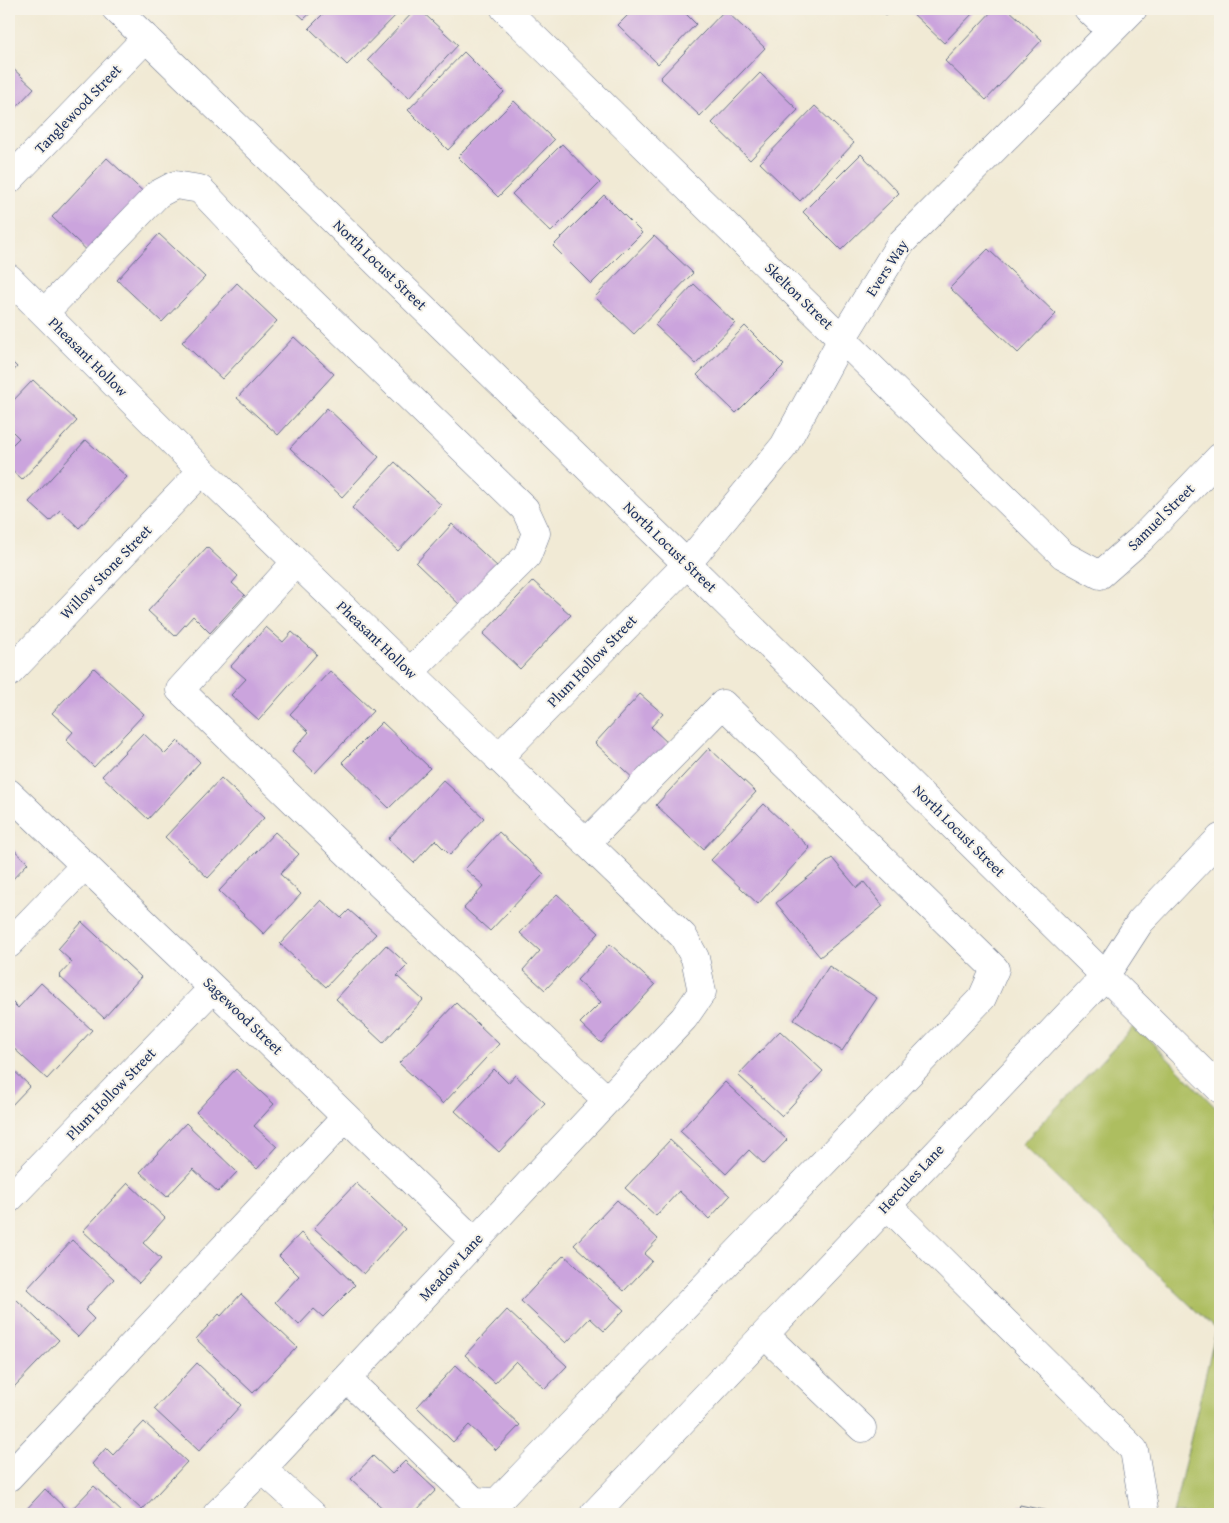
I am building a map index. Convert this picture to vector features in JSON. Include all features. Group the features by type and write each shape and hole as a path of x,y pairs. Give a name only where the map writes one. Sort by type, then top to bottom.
{"street":[{"name":"North Locust Street","path":"116,9 686,564 1220,1089"},
{"name":"Skelton Street","path":"505,9 1063,555 1100,575"},
{"path":"1088,9 1111,31"},
{"name":"Evers Way","path":"686,564 784,446 842,339 900,244 1133,9"},
{"name":"Tanglewood Street","path":"9,180 146,38"},
{"path":"44,313 158,194 175,184 200,189 256,248 525,509 536,533 527,556 410,672"},
{"name":"Pheasant Hollow","path":"9,278 202,471 683,936 695,958 702,992 684,1018"},
{"name":"Samuel Street","path":"1100,575 1140,539 1220,457"},
{"name":"Willow Stone Street","path":"9,673 202,471"},
{"path":"296,562 180,690 607,1100"},
{"name":"Plum Hollow Street","path":"498,758 686,564"},
{"path":"347,1379 474,1501 497,1502 982,998 995,969 723,704 586,843"},
{"name":"Sagewood Street","path":"9,793 475,1242"},
{"name":"Hercules Lane","path":"594,1514 1105,976 1140,922 1220,838"},
{"path":"9,944 85,865"},
{"name":"Plum Hollow Street","path":"9,1199 213,988"},
{"name":"Meadow Lane","path":"229,1510 262,1469 684,1018"},
{"path":"9,1476 346,1117"},
{"path":"887,1205 1134,1450 1144,1514"},
{"path":"765,1335 862,1428"},
{"path":"262,1469 312,1514"}],"green space":[{"path":"1135,1025 1220,1112 1220,1514 1173,1514 1216,1330 1022,1144"}],"building":[{"path":"293,9 315,9 304,19"},
{"path":"328,9 402,9 347,65 309,28"},
{"path":"416,9 419,9 458,45 409,98 368,60"},
{"path":"634,9 681,9 696,24 658,64 618,25"},
{"path":"880,9 893,9 886,15"},
{"path":"912,9 977,9 944,43 910,11"},
{"path":"994,9 1008,9 1042,40 986,100 945,61"},
{"path":"725,10 765,48 700,116 660,78"},
{"path":"464,52 504,92 448,150 408,110"},
{"path":"9,65 34,88 9,115"},
{"path":"760,73 798,110 750,160 712,123"},
{"path":"514,101 554,140 498,197 458,157"},
{"path":"815,106 854,143 800,201 760,163"},
{"path":"562,144 600,183 551,232 512,194"},
{"path":"861,154 899,193 841,250 803,212"},
{"path":"107,158 150,198 95,258 52,217"},
{"path":"604,195 642,233 591,284 553,246"},
{"path":"159,234 205,277 162,322 117,280"},
{"path":"654,236 693,273 634,334 595,297"},
{"path":"988,249 1056,314 1018,353 950,288"},
{"path":"237,283 277,321 222,379 182,342"},
{"path":"694,284 735,323 696,364 655,325"},
{"path":"745,326 784,365 736,413 697,375"},
{"path":"294,337 334,374 278,435 237,398"},
{"path":"9,359 17,367 9,376"},
{"path":"33,380 77,421 22,480 9,468 9,448 19,438 9,428 9,405"},
{"path":"327,408 379,457 342,497 290,448"},
{"path":"86,440 127,477 79,528 60,510 50,521 29,502"},
{"path":"395,462 441,505 398,551 352,508"},
{"path":"452,524 499,568 462,607 416,563"},
{"path":"207,547 238,576 232,583 245,595 210,633 193,616 175,636 148,611"},
{"path":"533,581 571,615 520,669 483,634"},
{"path":"266,627 283,642 292,632 317,654 259,720 231,695 246,679 231,666"},
{"path":"94,668 144,714 94,767 66,740 73,732 52,713"},
{"path":"330,671 373,711 315,773 292,751 309,732 290,714"},
{"path":"640,694 663,714 651,727 671,746 637,782 595,743"},
{"path":"382,722 430,768 389,808 342,762"},
{"path":"143,733 165,754 178,741 200,762 148,819 102,776"},
{"path":"709,748 756,792 703,849 656,805"},
{"path":"221,778 264,818 208,878 165,837"},
{"path":"443,780 484,818 450,855 435,840 414,863 388,839"},
{"path":"764,804 810,848 758,904 711,860"},
{"path":"275,832 299,854 280,874 301,894 264,934 219,891"},
{"path":"499,832 544,874 490,931 464,908 484,886 465,869"},
{"path":"9,845 28,863 9,883"},
{"path":"832,858 857,888 864,882 883,906 820,957 776,903"},
{"path":"557,894 599,933 545,990 523,970 540,951 520,933"},
{"path":"321,900 341,918 349,910 376,934 326,987 280,944"},
{"path":"82,922 141,977 104,1018 59,976 72,962 58,949"},
{"path":"610,944 655,985 601,1043 580,1023 601,1002 577,980"},
{"path":"386,945 408,965 397,976 423,1000 383,1043 336,999"},
{"path":"829,966 877,998 842,1051 794,1020"},
{"path":"41,983 92,1030 47,1079 9,1044 9,999 18,1008"},
{"path":"456,1003 499,1044 443,1104 399,1063"},
{"path":"780,1031 823,1071 782,1116 738,1075"},
{"path":"9,1066 30,1086 9,1108"},
{"path":"236,1069 274,1104 254,1126 277,1147 257,1169 196,1112"},
{"path":"494,1069 508,1083 515,1075 545,1103 499,1152 455,1111"},
{"path":"725,1082 787,1140 764,1164 749,1150 726,1174 680,1131"},
{"path":"186,1123 237,1172 218,1192 193,1169 167,1197 140,1172"},
{"path":"670,1140 730,1196 709,1219 679,1191 656,1216 625,1188"},
{"path":"128,1183 165,1218 143,1243 161,1259 139,1283 83,1231"},
{"path":"356,1183 405,1229 364,1274 314,1228"},
{"path":"617,1200 658,1239 644,1254 652,1261 624,1291 574,1245"},
{"path":"301,1233 355,1285 323,1317 314,1309 299,1325 275,1302 299,1276 279,1256"},
{"path":"72,1240 114,1279 85,1310 94,1319 78,1337 27,1289"},
{"path":"564,1255 624,1310 604,1331 590,1318 566,1343 521,1301"},
{"path":"241,1294 297,1347 253,1393 196,1339"},
{"path":"17,1300 59,1340 14,1387 9,1382 9,1308"},
{"path":"507,1310 567,1366 545,1389 516,1361 495,1383 465,1355"},
{"path":"197,1363 241,1405 199,1451 154,1409"},
{"path":"456,1365 520,1425 496,1450 469,1425 453,1442 417,1407"},
{"path":"144,1422 187,1462 142,1510 92,1464 106,1448 113,1455"},
{"path":"373,1456 392,1474 405,1461 436,1490 413,1514 389,1514 351,1479"},
{"path":"94,1486 124,1514 23,1513 45,1489 69,1512"},
{"path":"1020,1505 1057,1513 1057,1514 1017,1514"}]}
